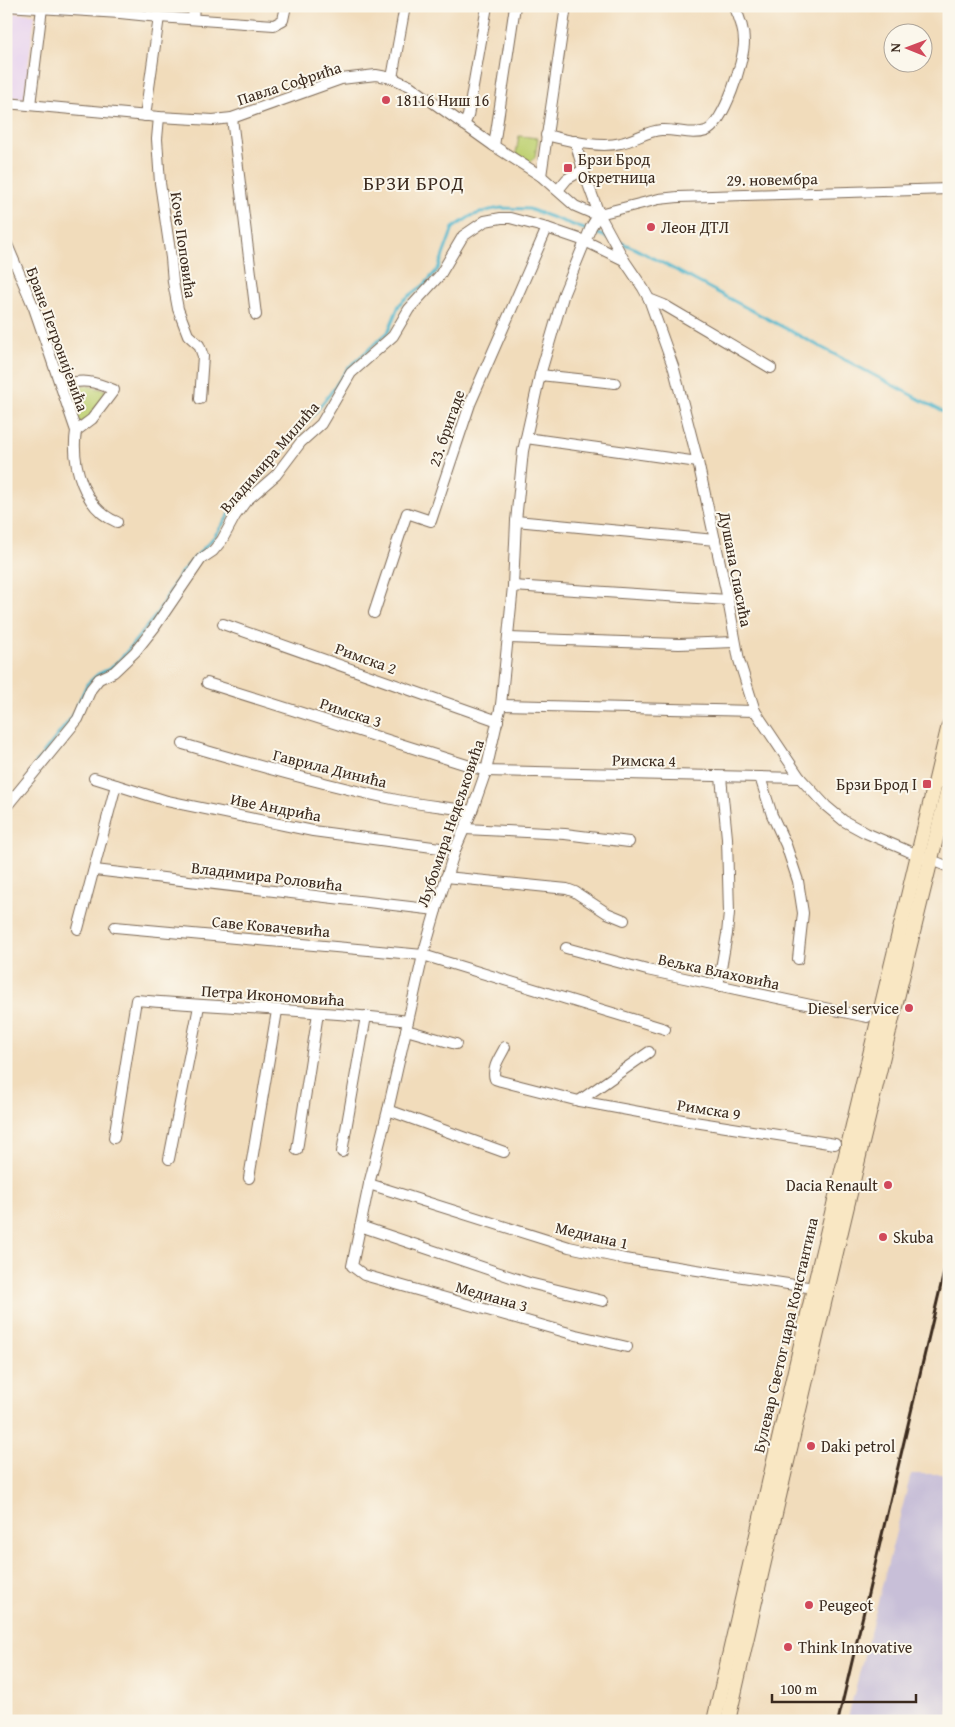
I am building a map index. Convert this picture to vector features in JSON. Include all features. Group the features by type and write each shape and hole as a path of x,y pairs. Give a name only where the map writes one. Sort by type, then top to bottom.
{"main road":[{"name":"Булевар Светог цара Константина","path":"714,1721 814,1288 949,724"},
{"name":"Булевар Светог цара Константина","path":"728,1721 782,1480 949,786"}],"street":[{"path":"6,6 120,9 159,17 274,25 281,22 285,16 286,6"},
{"path":"193,19 194,6"},
{"path":"392,78 405,6"},
{"path":"464,125 468,116 487,6"},
{"path":"494,146 514,6"},
{"path":"541,176 566,6"},
{"path":"546,135 575,142 607,145 622,143 649,132 661,130 698,133 712,128 730,97 740,68 744,32 734,6"},
{"path":"30,105 42,8"},
{"path":"145,116 159,17"},
{"name":"Павла Софрића","path":"6,103 145,116 212,120 232,118 340,79 376,75 392,78 410,86 494,146 541,176 575,206 599,214"},
{"name":"Коче Поповића","path":"159,117 157,139 160,183 171,258 172,282 178,308 188,335 198,345 203,356 200,399"},
{"path":"232,118 256,315"},
{"name":"Душана Спасића","path":"575,142 599,214 624,260 649,299 674,369 716,540 735,642 755,711 800,778 826,806 844,821 866,833 949,866"},
{"path":"558,190 567,179 583,170"},
{"name":"29. новембра","path":"599,214 659,199 678,197 949,189"},
{"name":"Љубомира Недељковића","path":"352,1266 369,1184 388,1110 423,955 446,878 486,771 498,721 513,586 521,464 540,375 564,293 588,234 599,214"},
{"name":"Владимира Милића","path":"6,807 78,719 91,689 100,679 114,672 135,652 201,559 213,551 222,540 235,516 246,502 276,475 301,442 321,424 351,373 393,336 409,309 440,276 462,236 485,221 501,218 529,222 547,228 588,234 624,260"},
{"name":"23. бригаде","path":"374,613 407,513 431,521 470,404 547,228"},
{"name":"Бране Петронијевића","path":"6,242 34,308 76,431 74,440 76,461 85,490 92,503 100,512 117,522"},
{"path":"649,299 664,305 771,368"},
{"path":"540,375 615,383"},
{"path":"61,385 75,381 88,381 114,390 92,420 76,431"},
{"path":"526,438 698,462"},
{"path":"516,521 716,540"},
{"path":"513,586 728,600"},
{"name":"Римска 2","path":"223,624 498,721"},
{"path":"508,638 679,644 735,642"},
{"name":"Римска 3","path":"207,683 486,771"},
{"path":"501,705 755,711"},
{"name":"Гаврила Динића","path":"183,744 273,770 399,800 472,811"},
{"name":"Римска 4","path":"486,771 800,778"},
{"path":"718,986 729,913 727,838 721,777"},
{"path":"760,777 772,815 786,845 798,880 804,913 798,959"},
{"name":"Иве Андрића","path":"94,778 167,801 313,831 456,850"},
{"path":"78,930 116,785"},
{"path":"465,829 565,834 629,842"},
{"name":"Владимира Роловића","path":"95,870 436,910"},
{"path":"446,878 567,889 575,892 606,914 624,920"},
{"name":"Саве Ковачевића","path":"115,927 423,955 665,1029"},
{"name":"Вељка Влаховића","path":"566,948 633,967 867,1017"},
{"name":"Петра Икономовића","path":"114,1138 136,1000 199,1006 366,1016 407,1026 456,1044"},
{"path":"168,1159 199,1006"},
{"path":"249,1178 277,1011"},
{"path":"297,1150 318,1013"},
{"path":"342,1152 366,1016"},
{"name":"Римска 9","path":"505,1047 494,1069 495,1079 579,1102 835,1144"},
{"path":"579,1102 649,1052"},
{"path":"388,1110 504,1152"},
{"name":"Медиана 1","path":"369,1184 569,1247 625,1259 814,1288"},
{"path":"360,1226 529,1282 603,1301"},
{"name":"Медиана 3","path":"352,1266 364,1275 576,1335 627,1347"}],"shaded area":[{"path":"6,13 35,14 24,98 6,96"},
{"path":"911,1474 949,1474 949,1721 847,1721"}],"green space":[{"path":"519,136 538,138 535,157 530,162 516,154"},
{"path":"84,385 105,390 106,392 89,418 80,423 77,422 66,388"}],"waterway":[{"path":"36,763 72,717 87,684 98,674 111,668 124,655 156,615 180,574 214,537 245,492 272,466 329,395 348,368 388,332 399,305 424,285 438,269 453,228 471,216 490,210 501,208 529,209 609,238"},
{"path":"617,241 634,248 949,415"}],"railway":[{"path":"838,1721 949,1251"}],"place":[{"name":"18116 Ниш 16","path":"386,100"},
{"name":"Брзи Брод Окретница","path":"568,168"},
{"name":"Леон ДТЛ","path":"651,227"},
{"name":"Брзи Брод I","path":"927,784"},
{"name":"Diesel service","path":"909,1008"},
{"name":"Dacia Renault","path":"888,1185"},
{"name":"Skuba","path":"883,1237"},
{"name":"Daki petrol","path":"811,1446"},
{"name":"Peugeot","path":"809,1605"},
{"name":"Think Innovative","path":"788,1647"}],"district":[{"name":"БРЗИ БРОД","path":"414,183"}]}
